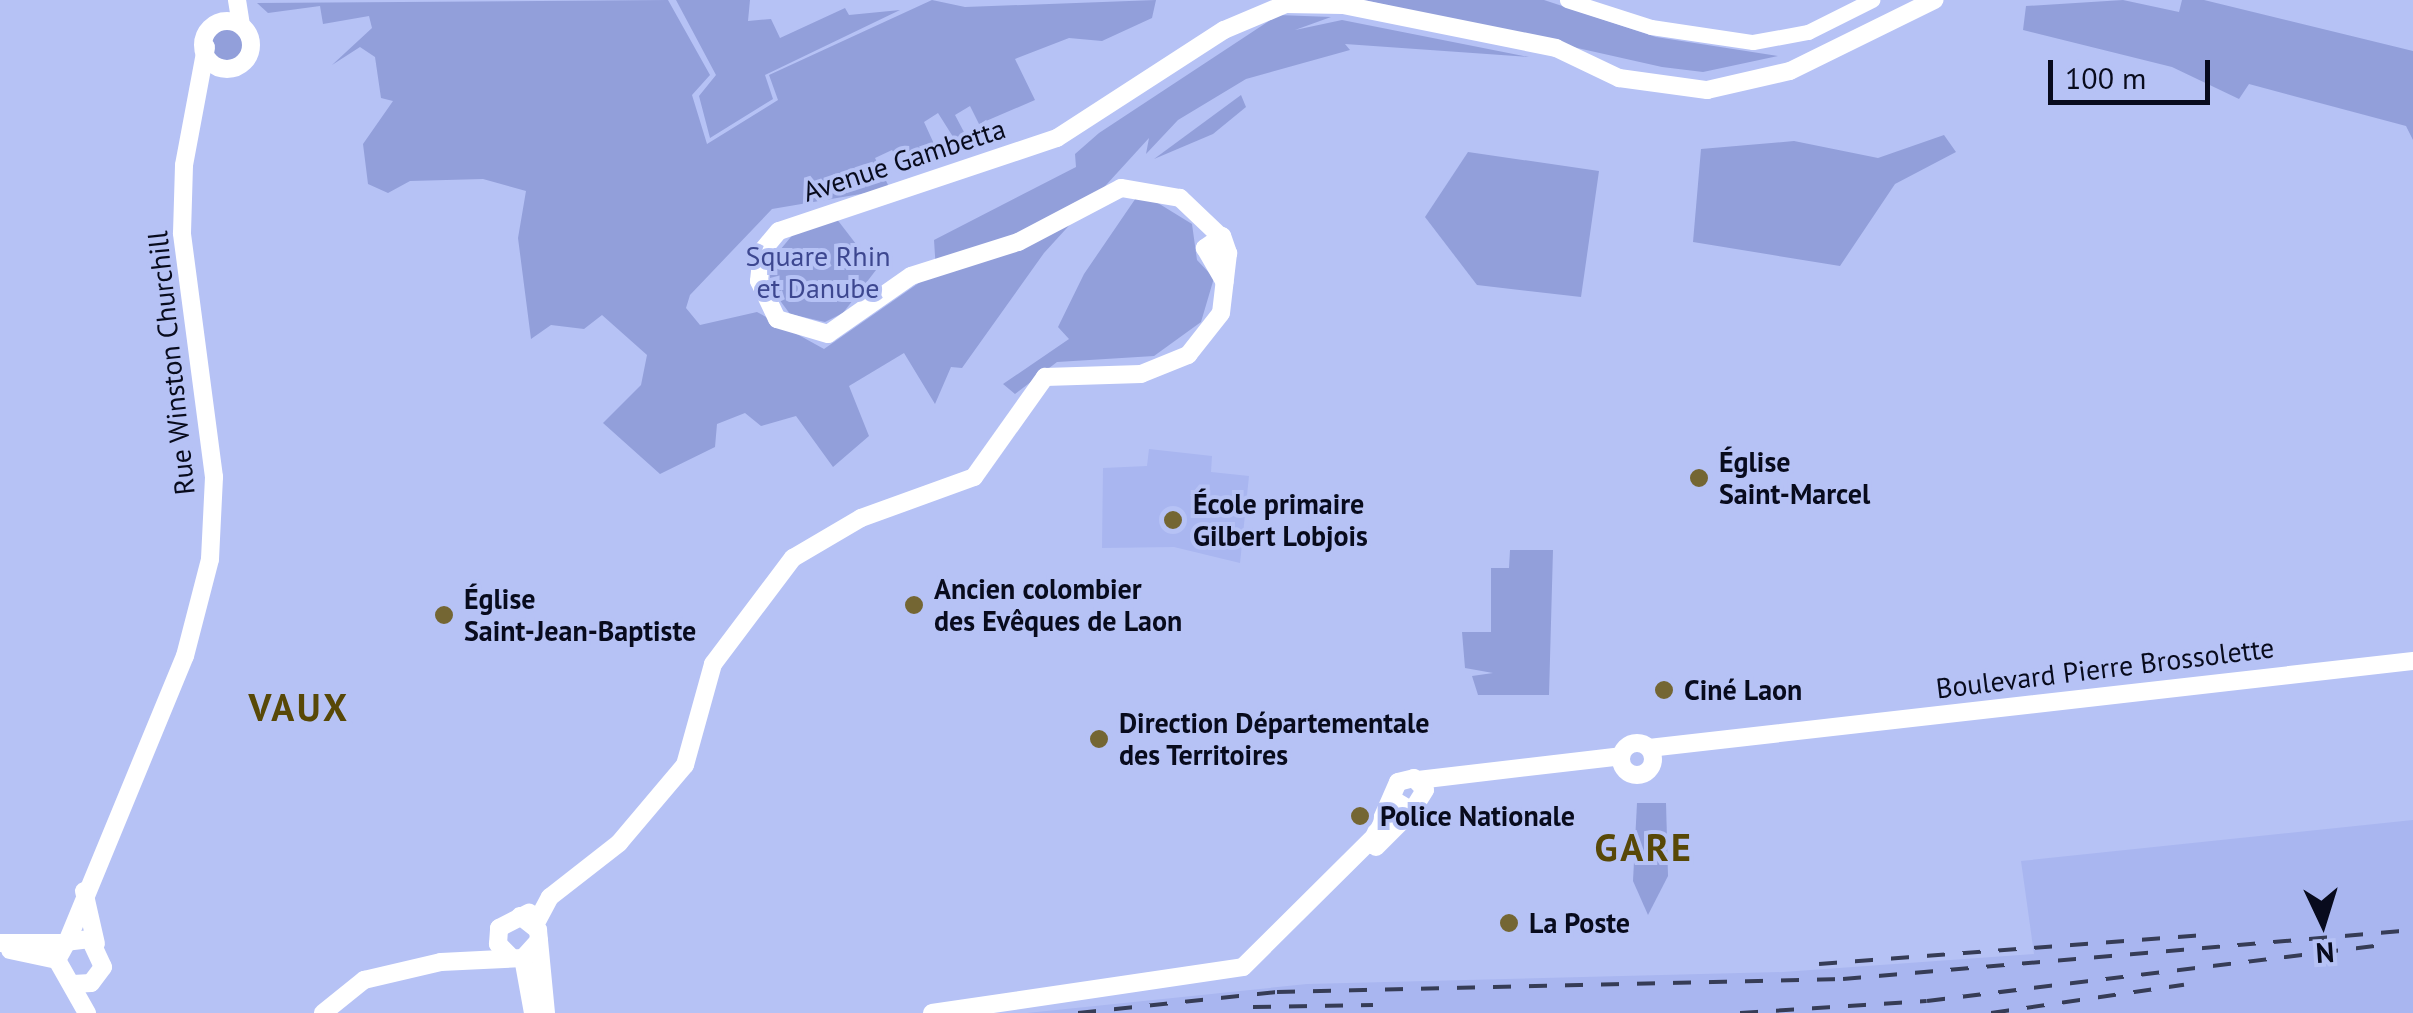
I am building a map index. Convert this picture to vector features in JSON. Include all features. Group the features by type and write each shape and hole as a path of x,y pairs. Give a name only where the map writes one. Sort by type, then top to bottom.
{"main road":[{"name":"Rue Winston Churchill","path":"63,948 185,656 210,559 214,477 182,233 206,47 234,0"},
{"path":"198,106 249,54 234,0"},
{"name":"Avenue Gambetta","path":"533,922 564,886 640,822 685,764 713,664 792,558 872,513 974,476 1045,376 1141,374 1188,356 1218,321 1225,282 1216,247 1190,204 1151,187 1110,191 1018,242 911,276 828,334 777,319 758,281 762,250 780,231 1057,138 1224,30 1286,4 1343,5 1556,48 1619,78 1685,90 1738,88 1790,71 1934,0"},
{"path":"221,17 241,26"},
{"path":"206,47 231,73"},
{"name":"Boulevard Pierre Brossolette","path":"1651,755 1804,730 1920,719 2118,689 2413,661"},
{"path":"1622,761 1633,743 1651,755 1920,719"},
{"path":"1302,914 1374,838 1394,800 1398,782 1422,785 1622,761 1640,775 1651,755"},
{"path":"932,1013 1234,969 1302,914 1412,811 1422,785"},
{"path":"1394,800 1412,811"},
{"path":"84,891 96,944 104,960 96,979 97,1013"},
{"path":"436,963 533,922"},
{"path":"517,958 533,922"},
{"path":"533,922 546,1013"},
{"path":"497,935 517,958 533,1013"},
{"path":"0,946 63,948 96,944"},
{"path":"63,948 72,984 87,1013"},
{"path":"324,1013 364,980 436,963 517,958"},
{"path":"72,984 96,979"}],"street":[{"path":"1567,0 1740,42 1808,32 1872,0"}],"shaded area":[{"name":"École primaire Gilbert Lobjois","path":"1149,449 1212,456 1211,472 1249,476 1240,563 1174,547 1102,548 1103,468 1147,466"},
{"path":"2413,820 2413,1013 1027,1013 1307,984 1783,972 2034,954 2021,861"}],"green space":[{"path":"668,0 710,75 692,95 707,144 778,100 769,75 932,0 965,7 1156,0 1152,18 1102,41 1069,38 1015,59 1035,100 979,124 970,106 955,115 965,134 955,140 938,113 924,122 940,157 902,166 892,150 875,158 890,189 772,209 690,295 686,308 700,325 757,312 824,349 936,271 934,240 1076,167 1075,154 1099,133 1278,15 1331,17 1295,30 1342,20 1529,57 1345,44 1350,50 1246,79 1178,120 1146,154 1149,138 1044,253 962,368 951,367 935,404 904,353 849,386 869,436 833,467 796,416 761,426 745,413 717,424 715,447 660,474 603,423 641,385 647,355 602,315 584,329 551,325 531,339 518,238 526,191 483,179 410,181 388,193 368,184 363,144 393,101 381,98 375,57 360,47 332,65 372,28 369,16 323,24 320,6 268,13 257,3"},
{"path":"676,0 750,0 748,21 771,19 780,38 845,8 849,15 900,10 765,75 773,99 710,138 699,96 716,75"},
{"path":"1364,0 1544,0 1656,37 1778,56 1703,72 1662,67"},
{"path":"2123,0 2179,12 2182,0 2204,0 2413,51 2413,140 2406,126 2249,84 2239,99 2172,67 2023,30 2026,6"},
{"path":"227,26 241,31 246,45 241,59 227,64 213,59 208,45 213,31"},
{"path":"1241,95 1246,107 1213,134 1154,159"},
{"path":"1944,135 1956,152 1895,184 1840,266 1693,242 1701,149 1794,141 1878,158"},
{"path":"1468,152 1599,171 1581,297 1477,285 1425,217"},
{"path":"1140,192 1192,224 1197,260 1214,278 1201,322 1154,356 1057,362 1015,394 1003,384 1069,339 1058,327 1084,274"},
{"name":"Square Rhin et Danube","path":"836,218 876,270 843,313 825,322 790,314 770,287 770,262 795,232"},
{"path":"1510,550 1553,550 1549,695 1478,695 1472,676 1493,673 1465,668 1462,632 1491,632 1491,568 1509,568"},
{"path":"1637,803 1666,803 1668,876 1648,915 1633,881"}],"railway":[{"path":"1078,1013 1277,992 1843,979 2413,930"},
{"path":"1819,964 2201,935"},
{"path":"1740,1013 1927,1001 2388,944"},
{"path":"1991,1013 2184,985"},
{"path":"1253,1007 1373,1005"}],"place":[{"name":"Église Saint-Marcel","path":"1699,478"},
{"name":"École primaire Gilbert Lobjois","path":"1173,520"},
{"name":"Ancien colombier des Evêques de Laon","path":"914,605"},
{"name":"Église Saint-Jean-Baptiste","path":"444,615"},
{"name":"Ciné Laon","path":"1664,690"},
{"name":"Direction Départementale des Territoires","path":"1099,739"},
{"name":"Police Nationale","path":"1360,816"},
{"name":"La Poste","path":"1509,923"}],"district":[{"name":"VAUX","path":"299,707"},
{"name":"GARE","path":"1644,847"}]}
